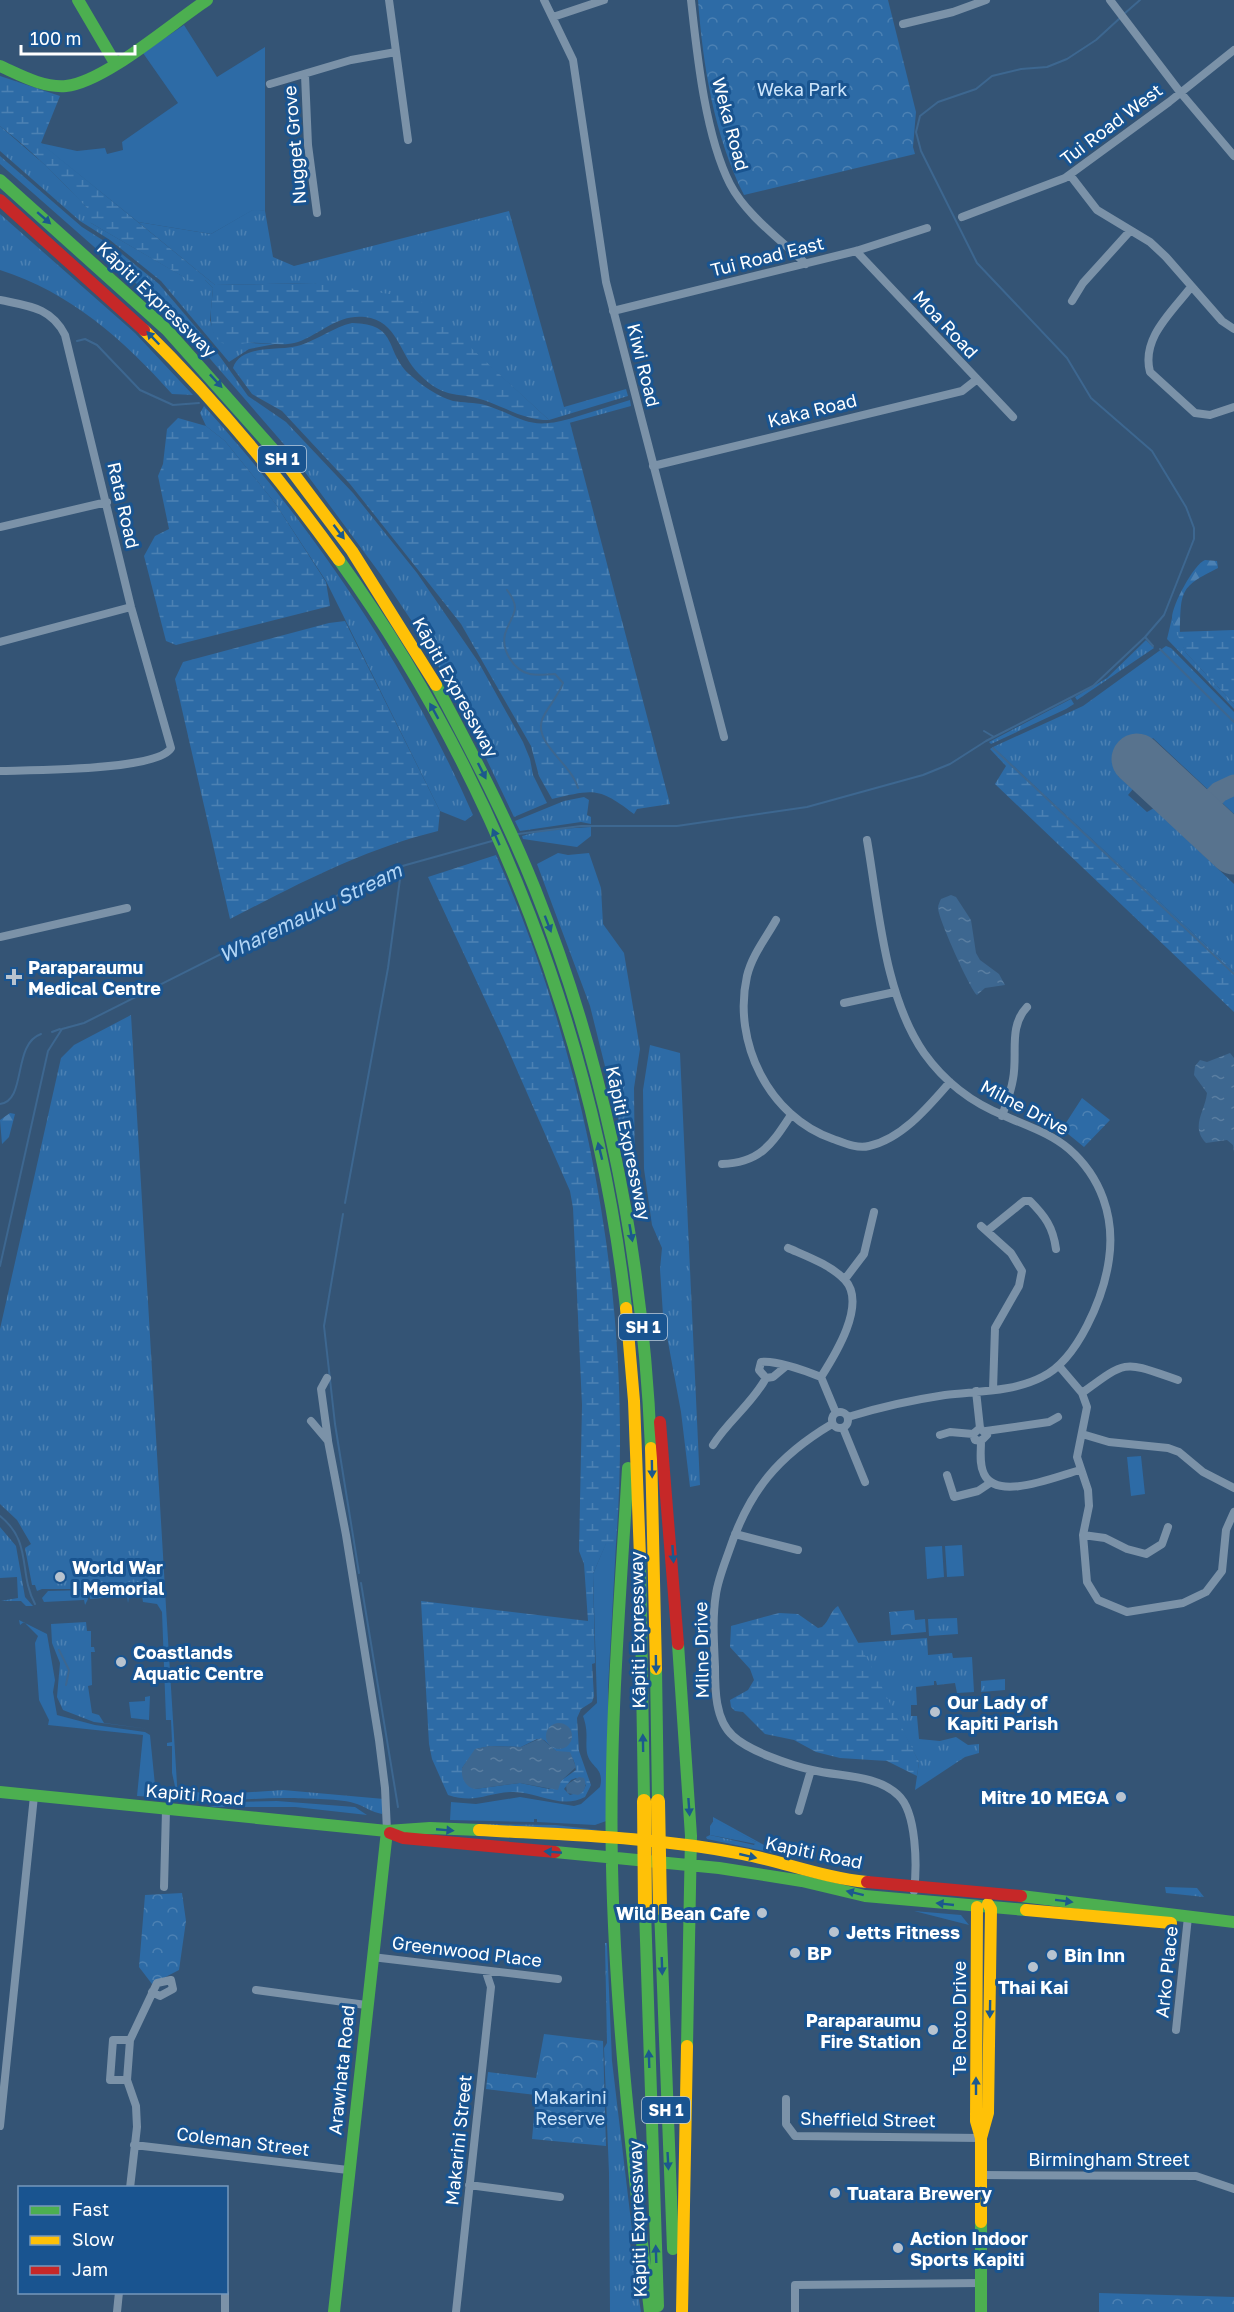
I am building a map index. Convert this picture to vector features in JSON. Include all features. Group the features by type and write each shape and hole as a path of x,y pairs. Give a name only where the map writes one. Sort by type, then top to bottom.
{"main road":[{"path":"78,0 115,63"},
{"path":"0,66 38,82 64,86 87,80 207,0"},
{"name":"Kāpiti Expressway","path":"0,180 187,351 294,473 353,551 409,636 494,794 527,869 565,970 617,1155 636,1261 646,1351 651,1426 666,2118 676,2312"},
{"name":"Kāpiti Expressway","path":"0,200 151,336 219,408 283,483 341,560 396,645 436,714 513,874 552,978 583,1082 603,1161 621,1265 637,1438 645,1910 659,2312"},
{"path":"646,1351 659,1417 672,1544 691,1846 682,2312"},
{"path":"632,1379 615,1692 612,1857 628,2124 650,2312"},
{"name":"Kapiti Road","path":"0,1792 387,1831 430,1828 612,1837 742,1854 848,1880 1005,1895 1234,1928"},
{"name":"Kapiti Road","path":"387,1831 403,1838 689,1865 786,1878 865,1896 1188,1921 1234,1922"},
{"name":"Arawhata Road","path":"334,2312 366,2005 387,1831"},
{"path":"964,1891 984,1906 1005,1895"},
{"name":"Te Roto Drive","path":"983,2033 977,1934 984,1906"},
{"name":"Te Roto Drive","path":"981,2312 981,2138 976,2121 991,1946 984,1906"},
{"path":"977,1934 991,1946"}],"street":[{"path":"389,0 408,140"},
{"name":"Kiwi Road","path":"544,0 573,60 606,282 724,737"},
{"path":"553,17 604,0"},
{"name":"Weka Road","path":"691,0 695,50 718,153 730,184 746,205 806,264"},
{"path":"903,24 953,12 986,0"},
{"path":"1110,0 1180,92 1234,156"},
{"name":"Tui Road West","path":"962,217 1070,175 1234,50"},
{"path":"270,84 351,60 396,52"},
{"name":"Nugget Grove","path":"305,75 308,145 316,213"},
{"path":"1070,175 1097,210 1150,242 1166,257 1221,321 1234,329"},
{"name":"Tui Road East","path":"613,311 856,251 927,228"},
{"path":"1072,301 1076,291 1130,231"},
{"name":"Moa Road","path":"856,251 1013,417"},
{"path":"1191,287 1153,336 1147,350 1150,372 1194,413 1210,415 1234,407"},
{"name":"Rata Road","path":"0,300 42,311 55,318 61,328 69,350 131,607 171,748 165,756 119,766 0,771"},
{"name":"Kaka Road","path":"652,466 962,391 976,380"},
{"path":"0,527 107,502"},
{"path":"0,642 131,607"},
{"name":"Milne Drive","path":"848,1417 883,1407 1022,1385 1043,1377 1059,1366 1077,1344 1094,1310 1109,1263 1109,1218 1095,1181 1072,1152 1049,1136 976,1102 950,1082 918,1044 895,992 867,840"},
{"path":"0,937 127,908"},
{"path":"776,920 753,959 747,976 744,1027 760,1073 778,1101 790,1114 826,1137 867,1147 903,1129 950,1082"},
{"path":"844,1003 895,992"},
{"path":"1002,1116 1013,1079 1017,1020 1027,1007"},
{"path":"722,1164 738,1163 768,1149 790,1114"},
{"path":"993,1390 995,1328 1019,1286 1022,1270 1018,1261 984,1229 1024,1201 1030,1201 1046,1217 1054,1233 1056,1249"},
{"path":"845,1280 864,1254 874,1212"},
{"path":"788,1248 845,1280 852,1291 848,1325 835,1356 821,1377"},
{"path":"766,1378 759,1370 762,1362 772,1361 821,1377"},
{"path":"1082,1393 1110,1371 1125,1365 1178,1380"},
{"path":"1059,1366 1082,1393 1087,1418 1077,1457 1088,1490 1089,1506 1083,1535 1087,1582 1098,1600 1126,1612 1195,1599 1212,1586 1222,1571 1226,1530 1234,1512"},
{"path":"712,1445 720,1432 751,1400 766,1378 772,1377 785,1367"},
{"path":"821,1377 836,1413"},
{"path":"327,1378 321,1389 379,1740 387,1831"},
{"path":"976,1391 980,1431 975,1440 981,1441 981,1465 990,1483"},
{"path":"836,1413 844,1413 848,1417 848,1422 843,1428 836,1428 832,1424 832,1416 836,1413"},
{"path":"940,1435 1048,1422 1058,1417"},
{"path":"311,1420 328,1440"},
{"name":"Milne Drive","path":"832,1424 808,1438 775,1466 751,1497 735,1534 716,1592 715,1681 722,1718 733,1736 743,1743 811,1770 882,1784 901,1798 910,1814 915,1886 913,1900"},
{"path":"843,1428 865,1482"},
{"path":"1082,1434 1109,1442 1168,1448 1179,1452 1203,1472 1234,1488"},
{"path":"947,1475 954,1497 978,1491 990,1483 1010,1488 1080,1470"},
{"path":"1083,1535 1105,1538 1127,1549 1146,1554 1162,1544 1168,1527"},
{"path":"735,1534 798,1550"},
{"path":"799,1811 811,1770"},
{"path":"0,2126 3,2066 34,1796"},
{"path":"164,1887 166,1810"},
{"name":"Arko Place","path":"1176,2030 1188,1921"},
{"name":"Greenwood Place","path":"372,1957 558,1979"},
{"name":"Makarini Street","path":"456,2312 491,1987 486,1972"},
{"path":"256,1990 366,2005"},
{"path":"130,2186 136,2106 127,2080 130,2040 152,1992"},
{"path":"127,2080 110,2080 113,2040 130,2040"},
{"name":"Sheffield Street","path":"786,2099 786,2124 790,2133 795,2136 981,2138"},
{"name":"Coleman Street","path":"134,2145 348,2170"},
{"name":"Birmingham Street","path":"981,2175 1197,2176 1234,2188"},
{"path":"469,2185 560,2197"},
{"path":"795,2312 795,2285 981,2283"},
{"path":"117,2312 119,2294"},
{"path":"225,2294 225,2312"}],"green space":[{"name":"Weka Park","path":"698,0 888,0 916,112 913,147 915,154 744,195 725,148 712,100 703,50"},
{"path":"184,25 217,77 265,47 265,211 253,210 211,234 138,222 40,143 77,151 105,148 107,154 123,150 122,142 178,103 143,53"},
{"path":"0,76 60,96 41,143 215,285 314,283 417,298 549,420 525,416 478,398 453,394 437,388 412,366 385,325 365,317 338,321 298,342 231,345 222,343 216,338 211,322 213,288 205,280 192,282 91,223 85,218 87,208 45,165 0,126"},
{"path":"0,126 45,165 78,198 87,208 91,223 184,277 205,280 213,288 210,320 214,333 251,343 275,344 249,349 229,362 161,281 110,240 80,221 0,151"},
{"path":"0,156 82,227 112,246 159,284 216,351 248,396 286,422 353,493 417,573 479,663 523,742 533,775 547,803 514,817 464,712 419,632 381,575 288,449 155,295 119,273 109,260 0,164"},
{"path":"254,209 265,211 273,257 294,266 509,211 564,407 626,389 628,396 549,420 458,337 314,283 215,285 138,222 211,234"},
{"path":"0,214 135,333 193,395 172,394 135,355 94,320 50,291 0,270"},
{"path":"352,323 367,324 384,333 401,365 409,374 441,396 453,401 485,405 533,423 569,419 670,804 637,809 634,814 612,799 596,793 578,793 552,799 539,776 531,746 461,624 350,484 282,411 252,394 233,368 237,360 244,355 301,345"},
{"path":"630,400 631,406 569,423 569,419"},
{"path":"204,406 283,500 320,549 388,652 419,705 473,815 465,821 440,811 326,581 275,503 225,441 206,426 200,413"},
{"path":"178,418 206,426 225,441 275,503 326,582 330,606 176,645 166,641 144,556 155,536 169,529 158,476 163,464 167,429"},
{"path":"1205,560 1217,561 1218,568 1196,580 1185,591 1182,598 1180,632 1176,632 1172,618 1176,604 1195,569"},
{"path":"1172,618 1186,653 1234,704 1234,709 1167,639"},
{"path":"345,621 440,811 438,831 384,847 358,858 230,919 175,679 183,662 329,623"},
{"path":"1234,630 1234,704 1186,653 1176,632"},
{"path":"1146,640 1154,648 1077,700 1075,697 1107,678"},
{"path":"1166,646 1171,648 1234,712 1234,814 1153,738 1118,776 1133,789 1128,795 1147,812 1154,808 1234,884 1234,971 993,747 1083,706"},
{"path":"1071,699 1074,704 1066,709 991,744 989,742"},
{"path":"993,747 1234,971 1234,1012 995,784 1006,766 990,749"},
{"path":"584,797 589,800 587,815 591,817 591,824 581,822 520,831 515,821 564,801"},
{"path":"591,827 591,836 577,847 523,839 522,836 544,830"},
{"path":"558,853 568,855 589,853 601,888 603,924 624,953 640,1049 634,1088 635,1187 590,1006 537,864"},
{"path":"496,855 529,936 557,1020 580,1106 598,1192 611,1280 618,1368 620,1456 616,1544 606,1544 593,1574 594,1696 592,1702 581,1709 577,1718 579,1751 591,1785 585,1797 567,1802 521,1792 474,1798 448,1795 432,1759 429,1744 421,1601 588,1621 584,1564 579,1551 582,1405 573,1208 570,1191 503,1038 428,877","holes":["537,1739 544,1740 556,1751 570,1756 574,1760 576,1770 549,1789 520,1783 475,1789 464,1780 462,1768 476,1749 490,1746 521,1747","576,1778 586,1785 583,1791 570,1795 564,1789 571,1780"]},
{"path":"131,1015 165,1589 42,1589 37,1591 35,1585 32,1585 25,1548 31,1544 17,1520 0,1504 0,1329 61,1058 74,1045"},
{"path":"650,1045 680,1053 700,1485 690,1487 681,1412 663,1315 660,1269 662,1248 652,1225 644,1169 643,1090"},
{"path":"1082,1098 1110,1120 1084,1147 1062,1129"},
{"path":"10,1113 15,1114 9,1137 2,1144 0,1120"},
{"path":"1141,1456 1145,1494 1131,1496 1127,1457"},
{"path":"0,1527 16,1546 25,1597 33,1606 26,1606 21,1601 1,1601 18,1598 17,1577 0,1578"},
{"path":"606,1543 616,1544 608,1688 609,1820 595,1825 537,1822 537,1819 534,1819 534,1822 450,1820 451,1802 476,1804 520,1797 574,1806 581,1804 600,1787 599,1771 587,1753 583,1716 597,1703 593,1574"},
{"path":"962,1545 964,1576 947,1577 945,1546"},
{"path":"942,1546 944,1577 927,1579 925,1547"},
{"path":"165,1589 178,1800 172,1773 172,1746 167,1746 167,1743 172,1742 171,1720 166,1720 162,1612 157,1604 143,1602 142,1596 129,1597 128,1603 127,1596 90,1599 89,1591"},
{"path":"86,1590 88,1599 85,1605 84,1600 44,1602 42,1598 48,1591"},
{"path":"838,1606 876,1675 919,1762 917,1776 887,1761 840,1758 816,1752 794,1740 765,1734 743,1712 735,1711 731,1707 730,1700 748,1690 754,1680 750,1669 730,1647 731,1626 779,1613 798,1614 818,1628 825,1624"},
{"path":"914,1610 915,1620 925,1619 926,1632 891,1635 889,1612"},
{"path":"957,1618 958,1634 929,1636 928,1619"},
{"path":"86,1622 87,1631 91,1631 91,1647 94,1647 95,1652 91,1652 92,1685 88,1686 92,1713 99,1715 104,1723 149,1729 94,1722 63,1710 57,1697 60,1663 52,1643 51,1624"},
{"path":"25,1623 47,1634 55,1680 53,1692 57,1715 95,1725 145,1732 150,1735 156,1795 154,1797 137,1796 143,1735 48,1725 49,1720 39,1700 35,1643 38,1636"},
{"path":"927,1638 928,1655 952,1653 953,1658 972,1657 974,1692 957,1693 955,1683 937,1685 936,1681 934,1685 916,1687 917,1705 911,1705 911,1716 917,1716 919,1739 940,1741 956,1737 968,1745 979,1744 979,1753 965,1757 915,1790 919,1762 857,1643"},
{"path":"1005,1679 1005,1690 981,1692 981,1681"},
{"path":"150,1696 149,1720 131,1718 129,1702 145,1701 145,1697"},
{"path":"182,1787 207,1795 283,1790 384,1799 382,1814 357,1804 334,1800 277,1798 179,1800 177,1792"},
{"path":"277,1801 355,1807 367,1815 295,1807 209,1807 231,1802"},
{"path":"713,1817 773,1850 773,1853 707,1839 706,1837 710,1835 754,1845 756,1842 713,1821"},
{"path":"714,1820 756,1844 710,1835 710,1826"},
{"path":"473,1824 555,1825 599,1830 486,1826"},
{"path":"1165,1887 1197,1888 1204,1897 1166,1893"},
{"path":"182,1893 186,1921 179,1970 152,1984 139,1967 145,1895"},
{"path":"914,1911 961,1915 969,1925"},
{"path":"605,1943 607,1943 612,2061 632,2230 629,2236 641,2312 610,2312 609,2173 604,2048 607,2043"},
{"name":"Makarini Reserve","path":"544,2034 603,2041 606,2146 532,2139 536,2095 486,2089 488,2072 536,2078"},
{"path":"1099,2293 1234,2297 1234,2312 1099,2312"}],"water":[{"path":"951,895 956,897 971,920 976,953 980,960 999,974 1005,985 985,988 977,995 973,990 939,914 938,907 941,899"},
{"path":"1230,1053 1234,1058 1234,1152 1233,1145 1227,1140 1206,1143 1201,1137 1199,1125 1207,1093 1194,1075 1195,1066 1200,1060 1207,1062"},
{"path":"559,1723 568,1727 572,1736 568,1745 559,1749 550,1745 546,1736 550,1727"},
{"path":"541,1738 556,1751 570,1752 576,1767 561,1781 558,1790 520,1783 475,1789 464,1782 462,1768 475,1749 490,1746 521,1747"},
{"path":"579,1777 584,1778 584,1790 578,1795 567,1793 566,1785"}],"waterway":[{"name":"Wharemauku Stream","path":"1124,14 1140,0"},
{"name":"Wharemauku Stream","path":"518,834 581,826 677,826 807,807 923,775 950,764 986,741 1093,686 1145,637 1164,615 1194,539 1194,528 1186,507 1152,451 1091,398 1067,358 977,263 921,151 916,132 920,116 938,102 976,89 992,76 1021,69 1047,67 1067,59 1096,40 1120,18"},
{"path":"77,341 85,339 97,345 140,390 173,405 199,403"},
{"path":"507,590 515,608 504,640 510,659 524,672 536,675 555,674 563,683 544,715 541,729 548,745 568,770 578,788"},
{"path":"1145,637 1153,646"},
{"path":"1160,649 1234,722"},
{"path":"984,731 994,737"},
{"path":"993,748 1234,974"},
{"name":"Wharemauku Stream","path":"0,1266 48,1051 62,1029 84,1023 388,870 492,841"},
{"path":"345,1203 388,968 400,879"},
{"path":"52,1032 60,1029"},
{"path":"0,1104 8,1101 14,1093 26,1049 32,1040 41,1034"},
{"path":"343,1214 324,1326 335,1424 359,1573"},
{"path":"0,1516 17,1536 24,1558 27,1581 35,1604"},
{"path":"361,1583 398,1807"},
{"path":"59,1650 69,1670 66,1685"}],"taxiway":[{"path":"1197,815 1219,792 1234,785"}],"runway":[{"path":"1137,759 1234,849"}],"traffic: fast":[{"path":"78,0 115,63"},
{"path":"0,66 49,85 66,86 82,82 119,63 207,0"},
{"path":"0,180 167,330 288,466"},
{"path":"339,560 395,644 446,731 491,822 530,916 563,1012 591,1110 611,1208 626,1308"},
{"path":"436,685 513,837 560,957 582,1025 601,1094 630,1234 640,1304 651,1448"},
{"path":"628,1468 614,1716 612,1866 621,2033 650,2312"},
{"path":"640,1557 644,1801"},
{"path":"678,1644 691,1836 687,2046"},
{"path":"656,1669 658,1801"},
{"path":"0,1792 387,1831 430,1828 479,1830"},
{"path":"334,2312 387,1831"},
{"path":"555,1852 719,1868 802,1881 865,1896 1026,1910"},
{"path":"1021,1896 1234,1922"},
{"path":"660,1908 673,2249"},
{"path":"645,1910 658,2306"},
{"path":"981,2222 981,2312"}],"traffic: slow":[{"path":"144,330 197,384 246,441 294,499 339,560"},
{"path":"288,466 352,551 436,685"},
{"path":"626,1308 634,1401 640,1557"},
{"path":"651,1448 656,1669"},
{"path":"644,1801 645,1910"},
{"path":"658,1801 660,1908"},
{"path":"479,1830 611,1838 710,1848 867,1882"},
{"path":"981,2138 988,2113 991,1909 988,1904"},
{"path":"977,1907 976,2121 981,2138 981,2222"},
{"path":"1026,1910 1171,1923"},
{"path":"682,2312 687,2046"}],"traffic: jam":[{"path":"0,200 144,330"},
{"path":"660,1422 678,1644"},
{"path":"390,1833 403,1838 555,1852"},
{"path":"867,1882 1021,1896"}],"place":[{"name":"Paraparaumu Medical Centre","path":"14,977"},
{"name":"World War I Memorial","path":"60,1577"},
{"name":"Coastlands Aquatic Centre","path":"121,1662"},
{"name":"Our Lady of Kapiti Parish","path":"935,1712"},
{"name":"Mitre 10 MEGA","path":"1121,1797"},
{"name":"Wild Bean Cafe","path":"762,1913"},
{"name":"Jetts Fitness","path":"834,1932"},
{"name":"BP","path":"795,1953"},
{"name":"Bin Inn","path":"1052,1955"},
{"name":"Thai Kai","path":"1033,1967"},
{"name":"Paraparaumu Fire Station","path":"933,2030"},
{"name":"Tuatara Brewery","path":"835,2193"},
{"name":"Action Indoor Sports Kapiti","path":"898,2248"}]}
